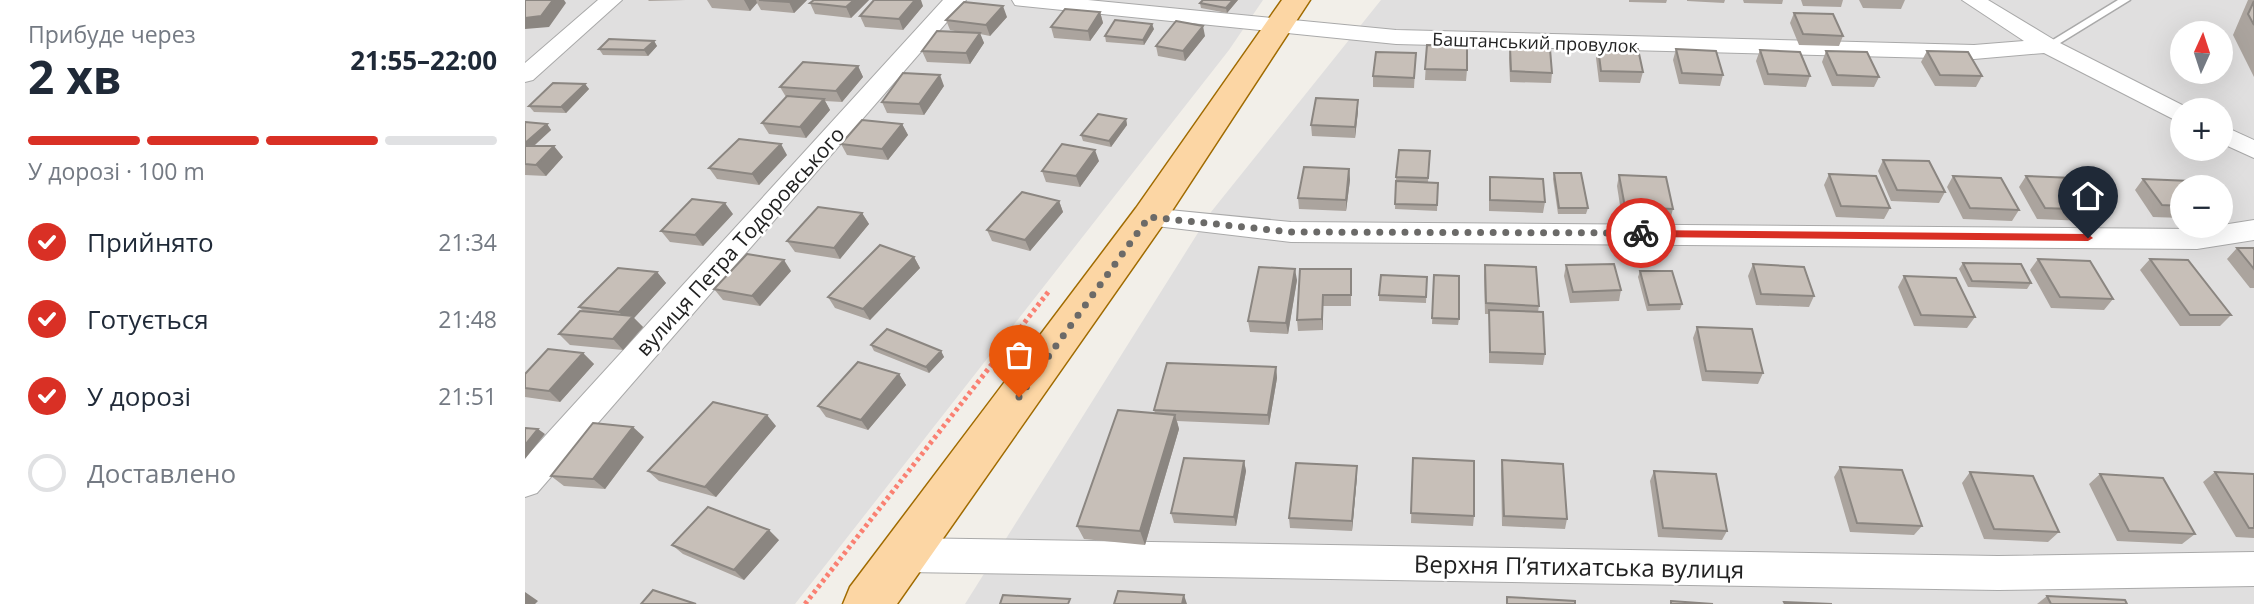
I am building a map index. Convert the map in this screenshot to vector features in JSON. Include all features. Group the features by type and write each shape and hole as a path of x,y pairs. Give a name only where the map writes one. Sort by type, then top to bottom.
{"main road":[{"path":"868,604 1149,217 1287,12"}],"street":[{"path":"525,75 611,0"},
{"name":"вулиця Петра Тодоровського","path":"525,482 955,0"},
{"name":"Баштанський провулок","path":"1023,0 1287,12 1397,37 1542,43 1974,52 2048,46"},
{"path":"1973,0 2048,46 2170,108"},
{"path":"2233,140 2254,150"},
{"path":"1149,217 1318,232 2197,239 2254,230"},
{"name":"Верхня Пʼятихатська вулиця","path":"905,555 1998,573 2254,569"}],"lane":[{"path":"2048,46 2125,0"}],"path":[{"path":"804,604 971,388"}],"shaded area":[{"path":"525,0 1263,0 1229,50 795,604 525,604"},
{"path":"1381,0 2254,0 2254,604 965,604 1211,212"}],"building":[{"path":"525,0 553,0 541,16 525,18"},
{"path":"759,0 791,0 789,2"},
{"path":"814,0 854,0 846,7 810,3"},
{"path":"874,0 915,0 899,19 860,16"},
{"path":"1203,0 1233,0 1226,8 1200,3"},
{"path":"2254,1 2254,25 2248,14"},
{"path":"964,2 1003,6 986,25 946,20"},
{"path":"1065,9 1100,12 1088,31 1051,27"},
{"path":"1794,13 1833,14 1843,36 1803,34"},
{"path":"1115,20 1152,24 1143,40 1105,36"},
{"path":"1176,21 1203,26 1183,51 1156,46"},
{"path":"937,31 980,33 966,53 922,51"},
{"path":"609,39 654,41 644,50 599,49"},
{"path":"1427,45 1467,46 1467,70 1425,69"},
{"path":"1510,47 1550,49 1552,73 1511,71"},
{"path":"1598,47 1638,49 1643,72 1601,71"},
{"path":"1676,49 1716,51 1723,75 1682,73"},
{"path":"1760,50 1800,52 1810,76 1768,74"},
{"path":"1826,51 1867,52 1879,77 1837,75"},
{"path":"1927,51 1968,52 1982,76 1940,75"},
{"path":"1376,52 1416,53 1414,78 1373,76"},
{"path":"803,62 858,66 836,91 780,87"},
{"path":"903,73 940,75 919,104 882,102"},
{"path":"553,83 585,84 561,107 529,106"},
{"path":"787,96 824,99 800,127 762,123"},
{"path":"1316,98 1358,100 1355,127 1311,125"},
{"path":"1098,114 1126,119 1109,141 1081,135"},
{"path":"862,120 902,124 882,149 841,144"},
{"path":"525,122 547,124 525,143"},
{"path":"739,139 781,144 752,174 709,168"},
{"path":"1062,144 1095,150 1076,176 1042,171"},
{"path":"525,146 554,146 536,165 525,164"},
{"path":"1399,150 1430,151 1428,178 1396,177"},
{"path":"1883,160 1929,161 1945,192 1897,190"},
{"path":"1304,167 1349,169 1346,200 1298,198"},
{"path":"1554,173 1581,173 1588,208 1559,208"},
{"path":"1829,174 1876,176 1890,208 1841,206"},
{"path":"1619,175 1666,177 1673,209 1625,207"},
{"path":"1953,176 2001,178 2019,210 1970,208"},
{"path":"2026,176 2073,178 2094,210 2045,208"},
{"path":"1490,177 1543,179 1545,202 1490,200"},
{"path":"2143,179 2170,180 2170,205 2162,205"},
{"path":"1396,181 1438,183 1437,205 1395,204"},
{"path":"1022,192 1059,201 1025,240 987,230"},
{"path":"692,199 725,203 695,235 661,231"},
{"path":"818,207 862,213 834,248 787,241"},
{"path":"880,245 914,257 863,309 828,297"},
{"path":"2237,248 2254,248 2254,269"},
{"path":"747,254 784,260 752,296 714,289"},
{"path":"2038,259 2090,261 2113,299 2060,297"},
{"path":"2150,259 2188,260 2231,315 2190,315"},
{"path":"1963,263 2021,264 2031,283 1972,281"},
{"path":"1614,264 1621,290 1573,292 1566,265"},
{"path":"1753,264 1804,267 1814,296 1761,294"},
{"path":"1485,265 1536,267 1539,306 1486,303"},
{"path":"1259,267 1295,269 1286,323 1248,321"},
{"path":"618,268 657,272 619,312 579,307"},
{"path":"1300,269 1351,269 1351,295 1323,295 1322,319 1297,320"},
{"path":"1640,271 1672,271 1682,304 1649,305"},
{"path":"1381,275 1427,277 1426,297 1379,295"},
{"path":"1434,275 1459,276 1459,319 1432,318"},
{"path":"1904,276 1956,278 1975,317 1921,315"},
{"path":"1489,310 1543,312 1545,354 1490,352"},
{"path":"580,311 633,316 613,339 559,334"},
{"path":"1697,327 1752,329 1763,373 1706,371"},
{"path":"887,329 941,351 926,367 871,345"},
{"path":"548,349 583,353 549,391 525,388 525,374"},
{"path":"858,362 899,374 861,420 818,406"},
{"path":"1167,363 1276,367 1268,415 1154,410"},
{"path":"713,402 767,415 705,487 648,471"},
{"path":"1118,410 1175,415 1140,531 1077,526"},
{"path":"593,423 633,427 593,479 551,476"},
{"path":"525,428 538,429 525,445"},
{"path":"1184,458 1244,461 1234,517 1171,513"},
{"path":"1413,458 1474,461 1474,516 1411,513"},
{"path":"1502,460 1563,464 1567,519 1504,516"},
{"path":"1296,463 1357,466 1352,521 1289,518"},
{"path":"1840,467 1902,470 1922,526 1857,523"},
{"path":"1654,471 1716,474 1727,531 1663,528"},
{"path":"1970,472 2033,476 2059,532 1994,529"},
{"path":"2215,472 2254,474 2254,528 2249,528"},
{"path":"2100,474 2163,478 2195,534 2129,531"},
{"path":"708,507 769,530 734,570 672,545"},
{"path":"653,590 696,604 641,604"},
{"path":"1118,591 1184,595 1182,604 1114,604"},
{"path":"1003,595 1070,599 1068,604 1000,604"},
{"path":"2047,596 2125,600 2127,604 2051,604"},
{"path":"1507,597 1575,601 1575,604 1507,604"},
{"path":"1671,601 1713,604 1671,604"},
{"path":"1784,602 1832,604 1785,604"}],"way so far":[{"path":"1019,397 1149,217 1291,232 1641,233"}],"route":[{"path":"1641,233 2088,238"}]}
